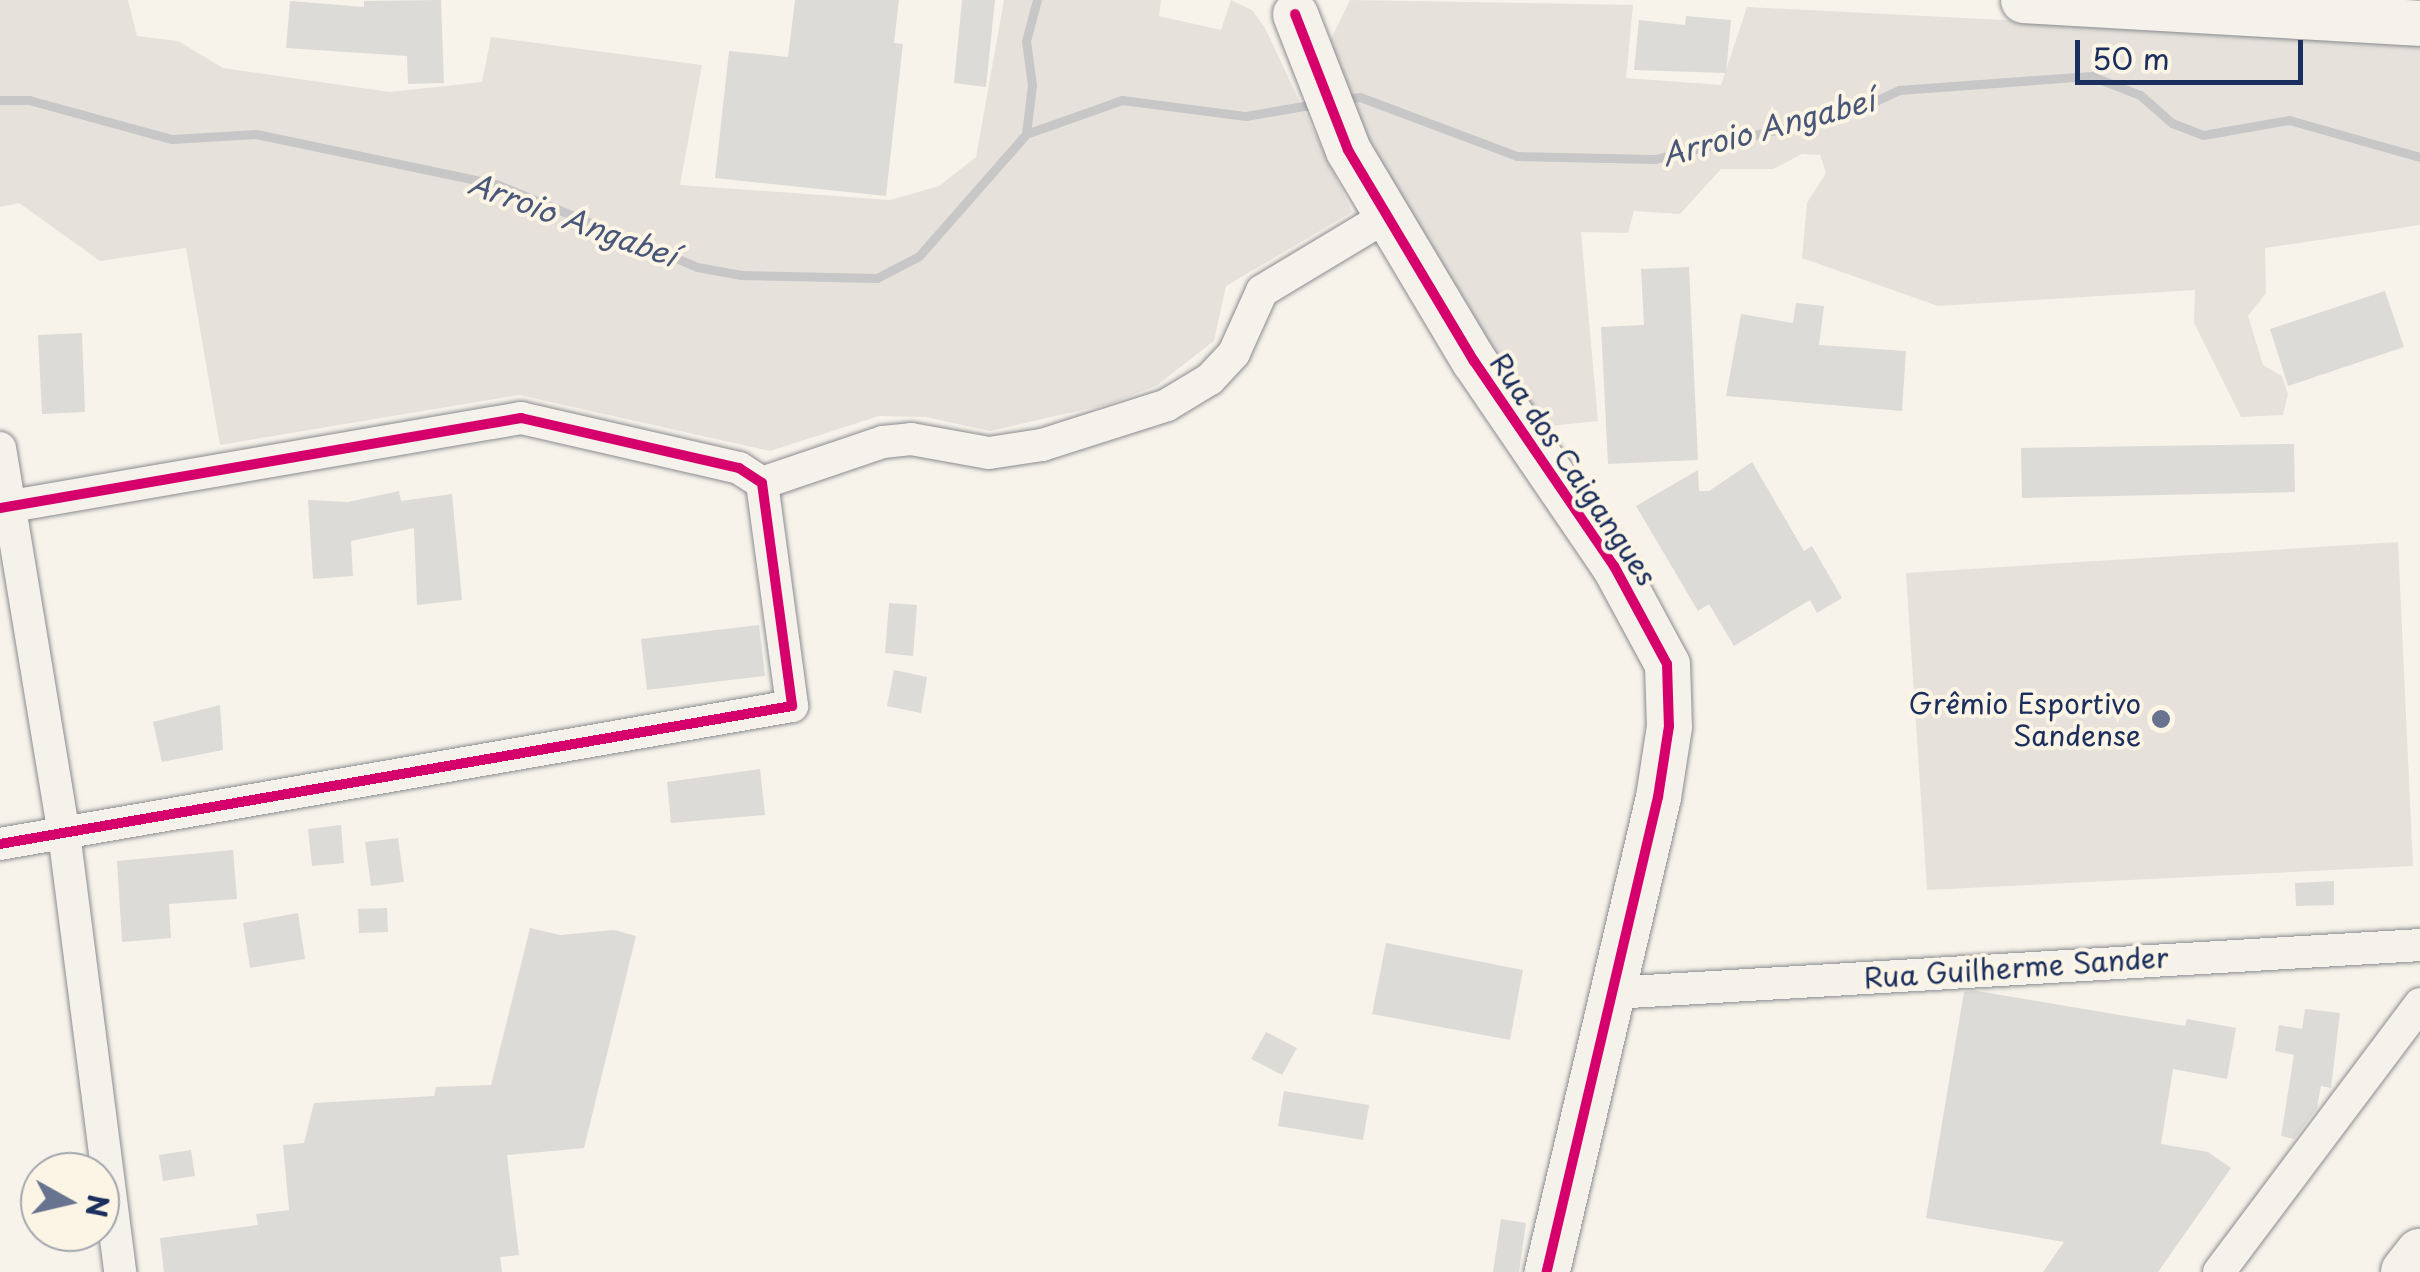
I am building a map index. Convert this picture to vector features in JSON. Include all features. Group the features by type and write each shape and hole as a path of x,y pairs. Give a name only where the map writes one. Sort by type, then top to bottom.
{"main road":[{"path":"2406,1272 2420,1254"}],"street":[{"path":"2023,0 2182,5 2420,23"},
{"name":"Rua dos Caigangues","path":"1296,5 1310,60 1348,150 1474,362 1614,566 1667,664 1669,726 1658,797 1547,1272"},
{"path":"762,483 884,442 911,440 989,454 1042,445 1167,405 1210,380 1234,353 1262,291 1387,216"},
{"path":"0,844 792,706 762,483 739,468 521,418 6,507"},
{"path":"0,448 6,507 64,834 120,1272"},
{"name":"Rua Guilherme Sander","path":"1613,993 2420,945"},
{"path":"2219,1272 2420,1004"}],"shaded area":[{"path":"0,0 128,0 137,36 178,41 223,68 390,92 482,82 491,37 702,65 680,185 890,200 939,186 976,157 1004,0 1161,0 1159,16 1221,30 1231,0 1252,10 1265,28 1352,212 1226,286 1214,341 1156,386 1109,404 990,431 925,417 879,416 770,451 519,395 220,445 186,248 100,261 19,203 0,207"},
{"path":"1350,0 1633,5 1626,78 1721,85 1747,7 2420,41 2420,225 2265,248 2266,293 2248,316 2263,365 2282,376 2288,394 2283,415 2241,417 2194,323 2195,290 1938,306 1802,258 1807,203 1826,173 1820,155 1802,154 1773,169 1721,169 1680,214 1634,211 1628,233 1581,232 1598,421 1541,427 1383,168 1334,64 1329,43"},
{"name":"Grêmio Esportivo Sandense","path":"2398,542 2413,866 1927,890 1906,573"}],"building":[{"path":"441,0 444,83 408,84 407,56 286,48 290,1 364,7 364,1"},
{"path":"795,0 899,0 894,43 903,44 886,196 715,178 729,51 788,57"},
{"path":"962,0 995,0 986,87 954,83"},
{"path":"1686,16 1731,20 1726,73 1634,70 1639,20 1685,25"},
{"path":"1689,267 1698,460 1608,464 1601,327 1644,325 1641,269"},
{"path":"2385,291 2404,347 2288,386 2270,329"},
{"path":"1796,303 1824,306 1819,345 1906,351 1902,411 1726,396 1741,314 1793,323"},
{"path":"82,333 85,412 42,414 38,335"},
{"path":"2294,444 2295,492 2022,498 2021,448"},
{"path":"1752,462 1804,551 1812,546 1842,598 1817,613 1810,600 1734,646 1709,604 1698,611 1636,506 1698,470 1699,491 1709,491"},
{"path":"399,491 401,501 452,494 462,600 417,605 414,528 351,541 353,576 313,579 308,500 348,502"},
{"path":"889,603 917,605 913,656 885,653"},
{"path":"759,625 765,676 647,690 641,639"},
{"path":"894,670 927,677 921,713 887,706"},
{"path":"220,705 223,750 162,762 153,722"},
{"path":"760,769 765,815 671,823 667,782"},
{"path":"341,825 344,863 312,866 308,829"},
{"path":"398,838 404,882 371,886 365,842"},
{"path":"233,850 237,899 169,904 171,938 122,942 117,861"},
{"path":"2334,881 2334,905 2296,906 2295,883"},
{"path":"387,908 388,932 359,933 358,909"},
{"path":"298,913 305,959 250,968 243,923"},
{"path":"530,928 560,935 614,930 636,936 584,1148 507,1155 519,1255 500,1257 502,1272 164,1272 160,1238 258,1225 256,1214 289,1210 283,1145 304,1143 314,1103 434,1096 436,1087 491,1085"},
{"path":"1386,943 1523,970 1510,1040 1372,1014"},
{"path":"1964,992 2185,1026 2187,1019 2236,1028 2227,1079 2173,1069 2161,1144 2208,1152 2231,1168 2158,1272 2043,1272 2064,1242 1926,1218"},
{"path":"2305,1009 2340,1013 2331,1088 2321,1086 2317,1108 2294,1139 2281,1136 2294,1055 2275,1051 2279,1025 2302,1029"},
{"path":"1266,1032 1297,1048 1282,1075 1251,1059"},
{"path":"1284,1091 1369,1105 1363,1140 1278,1126"},
{"path":"191,1150 195,1176 163,1181 159,1155"},
{"path":"1501,1219 1526,1223 1519,1272 1493,1272"}],"waterway":[{"path":"1026,134 1032,85 1026,41 1037,0"},
{"name":"Arroio Angabeí","path":"1340,100 1360,97 1517,156 1655,159 1854,111 1899,90 2091,76 2140,95 2172,123 2203,135 2289,120 2420,157"},
{"name":"Arroio Angabeí","path":"0,100 29,100 172,139 256,134 496,184 697,267 741,275 877,278 919,256 1026,134 1122,100 1246,116 1315,104"}],"cycle path":[{"path":"1295,14 1348,150 1474,361 1614,566 1667,664 1669,726 1658,797 1547,1272"},
{"path":"0,508 521,418 739,468 762,483 792,706 0,844"}],"place":[{"name":"Grêmio Esportivo Sandense","path":"2161,719"}]}
